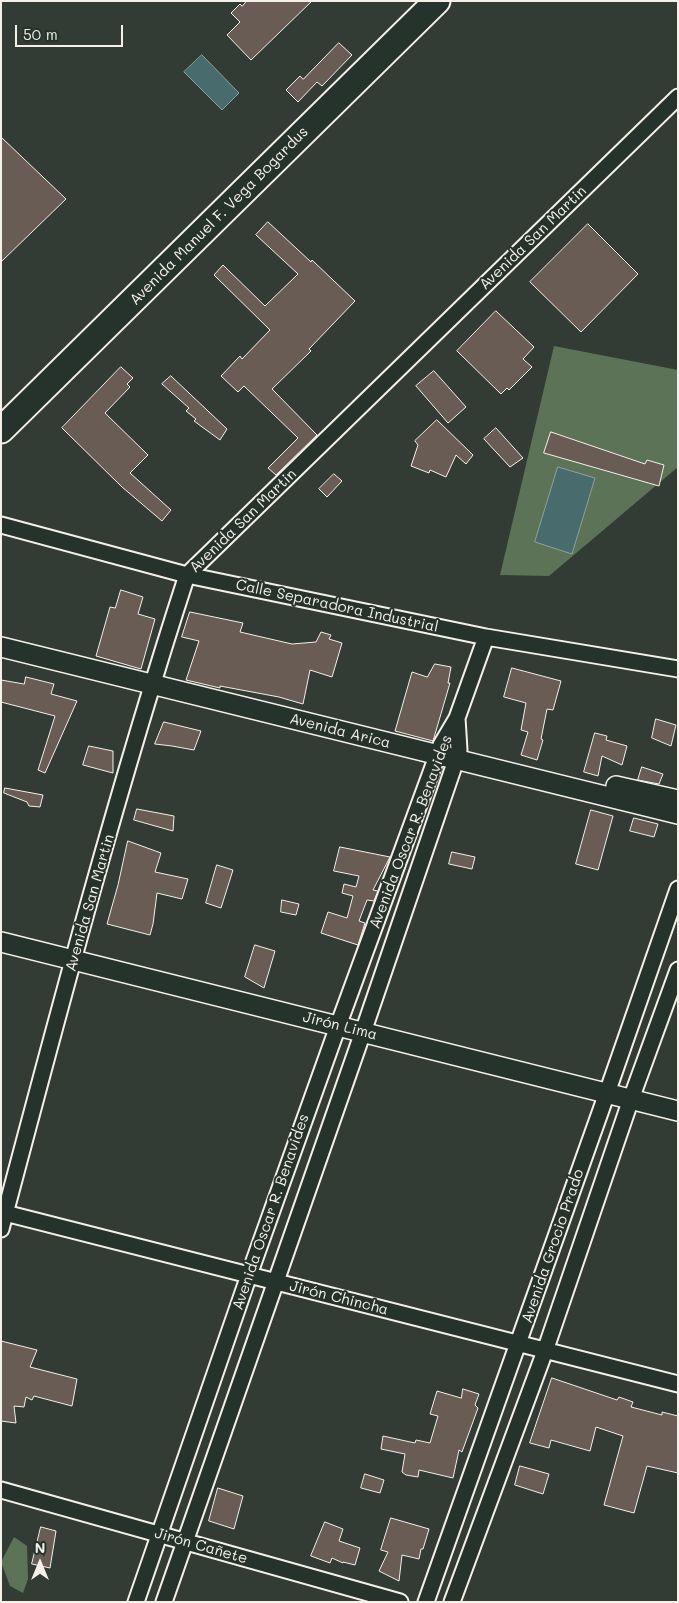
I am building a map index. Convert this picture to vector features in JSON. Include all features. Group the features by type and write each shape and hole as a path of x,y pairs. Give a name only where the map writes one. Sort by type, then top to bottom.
{"main road":[{"name":"Avenida Manuel F. Vega Bogardus","path":"1,430 437,1"}],"street":[{"name":"Avenida San Martin","path":"1,1229 3,1213 73,960 153,679 187,575 678,97"},
{"name":"Calle Separadora Industrial","path":"1,525 187,575 486,637 678,669"},
{"name":"Avenida Arica","path":"1,635 153,679"},
{"name":"Avenida Oscar R. Benavides","path":"164,1602 364,1032 449,752 457,718 486,637"},
{"name":"Avenida Arica","path":"1,647 153,679 449,752 678,814"},
{"name":"Avenida Oscar R. Benavides","path":"136,1602 249,1275 338,1026 449,752"},
{"name":"Avenida Arica","path":"449,752 678,800"},
{"name":"Avenida Grocio Prado","path":"426,1602 608,1093 678,889"},
{"name":"Jirón Lima","path":"1,942 678,1111"},
{"name":"Avenida Grocio Prado","path":"452,1602 545,1351 631,1099 678,970"},
{"name":"Jirón Chincha","path":"3,1213 678,1384"},
{"name":"Jirón Cañete","path":"1,1490 400,1602"}],"green space":[{"path":"554,346 678,370 678,467 549,576 500,575"},
{"path":"14,1537 27,1546 28,1579 23,1593 10,1586 1,1562"}],"water":[{"path":"202,55 239,93 222,110 184,72"},
{"path":"558,467 595,478 572,554 535,542"}],"building":[{"path":"247,1 312,1 251,60 227,35 240,22 231,13 240,4 242,6"},
{"path":"339,43 352,55 322,86 317,82 298,102 286,90 300,76 303,79"},
{"path":"1,137 66,199 1,262"},
{"path":"268,222 355,301 309,349 311,351 272,389 317,435 276,475 268,468 298,438 244,386 238,392 221,376 240,356 242,359 270,330 214,275 223,265 265,306 298,274 256,235"},
{"path":"588,224 638,274 581,332 530,282"},
{"path":"496,311 534,347 523,359 532,367 509,390 507,388 501,394 457,351"},
{"path":"121,367 133,378 127,384 130,387 105,413 148,455 130,473 171,510 162,521 122,487 62,428"},
{"path":"434,371 466,407 448,423 416,386"},
{"path":"171,376 227,429 220,440 194,421 196,419 186,411 189,408 162,384"},
{"path":"437,420 473,455 466,464 456,455 446,477 430,470 429,473 411,466 418,445 415,441"},
{"path":"496,428 523,458 510,467 484,439"},
{"path":"551,432 645,464 647,460 664,465 659,486 544,453"},
{"path":"334,474 342,481 327,497 319,489"},
{"path":"121,590 143,597 138,614 155,619 141,669 96,656 110,607 115,608"},
{"path":"190,612 243,623 240,632 292,644 316,642 321,632 331,635 329,639 342,643 332,677 310,670 303,704 279,697 220,686 220,688 186,680 199,641 182,637"},
{"path":"435,664 451,667 448,683 450,683 433,741 395,731 412,672 427,677"},
{"path":"512,668 561,681 553,710 547,709 541,739 543,740 537,760 521,755 528,732 521,730 526,703 504,697"},
{"path":"26,677 54,684 51,694 77,701 45,773 38,770 55,716 1,702 1,680 24,684"},
{"path":"656,719 676,725 671,746 652,738"},
{"path":"164,722 201,731 194,750 155,744"},
{"path":"595,733 607,736 606,740 627,746 622,765 602,756 598,776 584,772"},
{"path":"89,746 113,751 113,773 83,765"},
{"path":"642,767 663,774 659,784 638,780"},
{"path":"5,788 43,795 40,807 29,806 27,802 4,793"},
{"path":"137,809 174,816 173,831 134,820"},
{"path":"591,810 613,816 598,870 576,864"},
{"path":"634,818 658,824 654,837 630,831"},
{"path":"128,841 161,853 155,872 188,879 182,899 157,893 150,935 107,924"},
{"path":"340,847 390,857 373,890 378,891 374,901 367,900 359,921 365,923 358,945 321,933 328,912 347,918 353,896 342,893 344,884 356,887 359,876 334,871"},
{"path":"452,852 475,857 472,869 449,864"},
{"path":"217,865 233,870 221,908 206,903"},
{"path":"282,900 299,904 296,915 281,912"},
{"path":"255,945 275,951 264,988 245,977"},
{"path":"1,1341 37,1350 30,1367 77,1379 72,1406 34,1396 32,1400 26,1397 24,1407 14,1406 16,1423 1,1421"},
{"path":"552,1378 617,1400 619,1397 633,1402 631,1407 662,1415 662,1412 678,1416 678,1473 647,1466 634,1513 604,1505 623,1436 596,1427 590,1451 551,1440 549,1448 530,1443"},
{"path":"463,1389 479,1394 475,1405 478,1408 462,1452 459,1450 453,1478 419,1470 418,1477 406,1475 402,1472 405,1454 381,1449 383,1436 415,1443 416,1440 430,1443 438,1416 430,1414 437,1391 461,1398"},
{"path":"520,1466 549,1474 543,1494 515,1485"},
{"path":"365,1474 384,1480 380,1493 361,1488"},
{"path":"218,1488 243,1496 234,1529 209,1521"},
{"path":"391,1518 429,1529 419,1559 402,1555 399,1581 379,1571 388,1552 381,1550"},
{"path":"325,1522 343,1529 339,1541 360,1548 355,1565 343,1563 332,1558 330,1563 311,1556"},
{"path":"41,1527 56,1531 50,1568 32,1564"}]}
